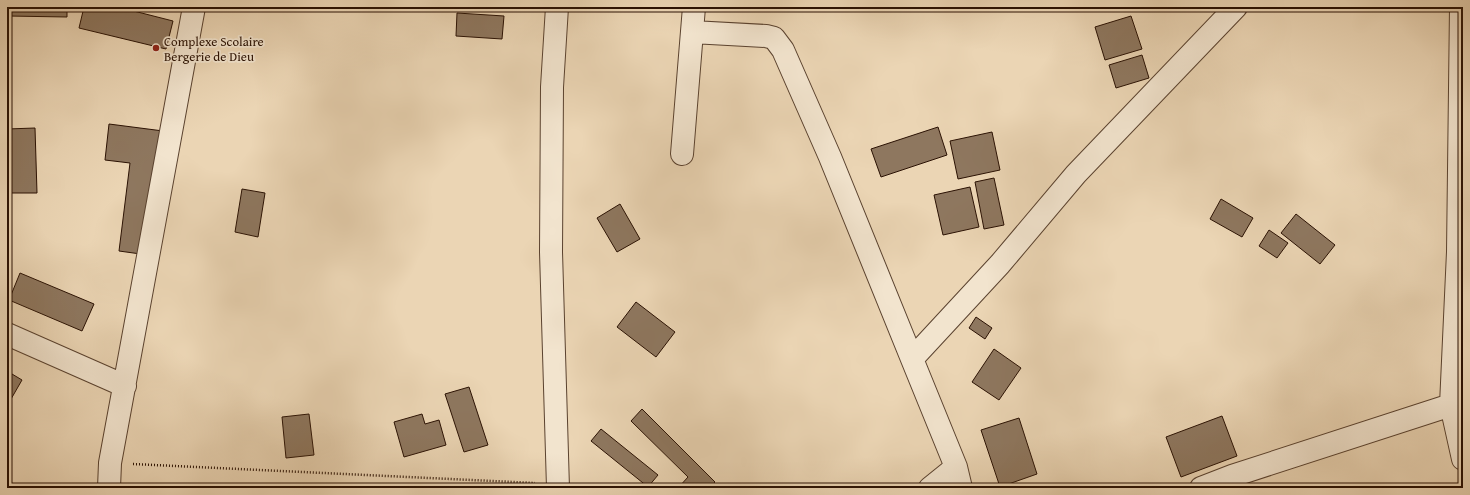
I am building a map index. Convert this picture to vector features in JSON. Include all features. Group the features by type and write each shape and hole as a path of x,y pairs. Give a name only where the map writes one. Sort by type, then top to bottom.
{"street":[{"path":"109,488 110,463 194,7"},
{"path":"557,7 552,87 551,252 558,486"},
{"path":"682,154 694,7"},
{"path":"912,359 1000,264 1076,174 1236,7"},
{"path":"1461,7 1458,252 1450,405 1463,459"},
{"path":"692,32 766,36 774,38 783,50 830,157 956,467 961,488"},
{"path":"7,334 125,386"},
{"path":"1201,488 1232,476 1450,405"},
{"path":"930,488 956,467"}],"path":[{"path":"110,463 558,486"}],"building":[{"path":"8,7 67,7 67,17 8,16"},
{"path":"84,7 118,7 173,21 166,49 79,28"},
{"path":"457,13 504,16 502,39 456,36"},
{"path":"1131,16 1142,49 1105,60 1095,27"},
{"path":"1142,55 1149,78 1116,88 1109,65"},
{"path":"109,124 171,132 155,256 119,251 130,163 105,160"},
{"path":"938,127 947,155 881,177 871,149"},
{"path":"35,128 37,193 7,193 7,129"},
{"path":"992,132 1000,170 958,179 950,141"},
{"path":"994,178 1004,225 984,229 975,182"},
{"path":"970,187 979,227 943,235 934,195"},
{"path":"242,189 265,193 258,237 235,232"},
{"path":"1221,199 1253,218 1242,237 1210,219"},
{"path":"620,204 640,239 617,252 597,218"},
{"path":"1296,214 1335,245 1320,264 1281,233"},
{"path":"1269,230 1288,243 1277,258 1259,246"},
{"path":"20,273 94,304 82,331 9,300"},
{"path":"636,302 675,332 656,357 617,327"},
{"path":"976,317 992,328 985,339 969,328"},
{"path":"994,349 1021,368 999,400 972,382"},
{"path":"7,371 22,380 7,406"},
{"path":"469,387 488,445 464,452 445,394"},
{"path":"642,409 715,482 709,488 678,488 688,477 631,421"},
{"path":"309,414 314,455 286,458 282,417"},
{"path":"422,414 425,424 439,420 446,445 404,457 394,422"},
{"path":"1222,416 1237,456 1181,477 1166,437"},
{"path":"1019,418 1037,474 1000,487 981,430"},
{"path":"601,429 658,475 648,487 591,441"}],"place":[{"name":"Complexe Scolaire Bergerie de Dieu","path":"156,48"}]}
